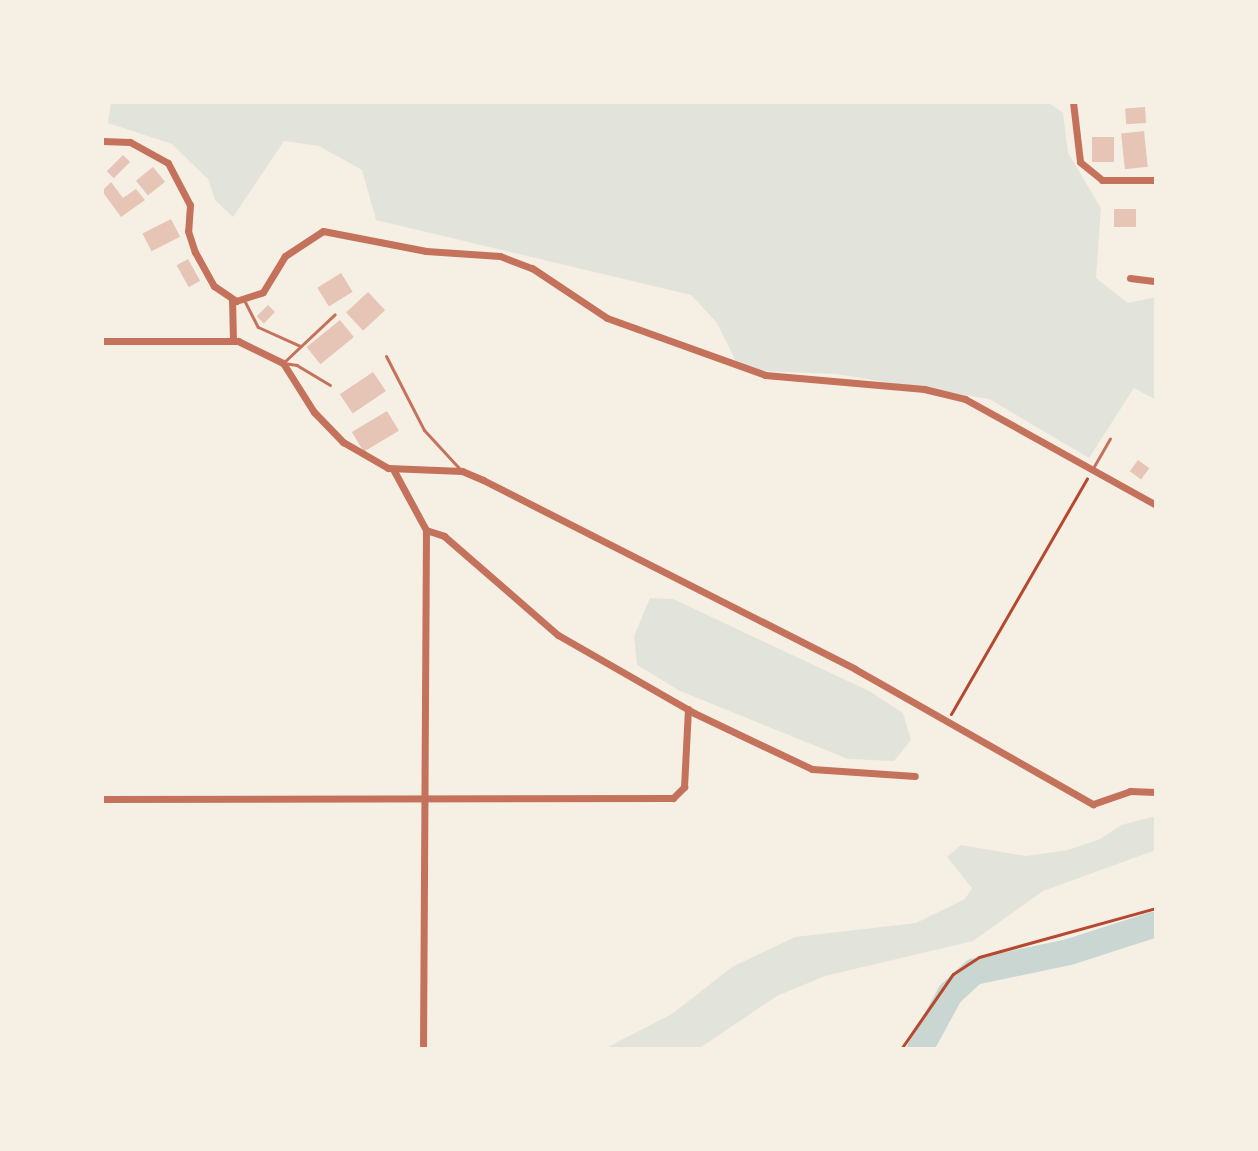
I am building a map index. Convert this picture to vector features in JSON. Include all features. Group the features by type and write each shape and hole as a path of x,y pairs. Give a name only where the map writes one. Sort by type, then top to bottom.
{"street":[{"path":"1073,102 1080,162 1102,180 1156,180"},
{"path":"102,141 130,142 168,163 190,205 188,231 195,252 214,286 232,299 244,300 263,292 285,256 323,231 426,251 500,256 532,268 607,318 694,352 786,380 947,394 994,412 1155,502"},
{"path":"1130,278 1156,281"},
{"path":"232,299 233,340"},
{"path":"102,341 233,340 283,363 314,412 343,442 393,469 462,471 855,669 1093,804 1130,791 1156,792"},
{"path":"393,469 426,530 423,1049"},
{"path":"426,530 444,536 558,635 688,709 812,769 915,776"},
{"path":"102,799 673,798 684,787 688,709"}],"lane":[{"path":"244,300 258,327 300,346"},
{"path":"283,363 335,314"},
{"path":"386,356 424,430 462,471"},
{"path":"283,363 297,365 330,385"},
{"path":"1093,468 1110,439"}],"path":[{"path":"947,720 1093,468"},
{"path":"901,1049 953,974 979,957 1156,908"}],"shaded area":[{"path":"111,102 1048,102 1063,113 1068,153 1101,208 1096,278 1128,303 1156,297 1156,400 1134,388 1089,458 989,399 836,374 740,370 717,323 691,295 376,220 362,170 319,146 284,141 233,217 215,200 208,179 172,144 108,123"},
{"path":"650,598 673,599 869,691 903,713 911,740 894,761 848,759 680,691 637,665 634,636"},
{"path":"1156,816 1156,850 1043,891 973,941 825,976 777,996 698,1049 604,1049 672,1014 732,967 795,937 916,923 965,899 972,888 947,857 961,845 1026,856 1068,850 1100,839 1121,825"}],"building":[{"path":"1145,107 1146,123 1126,124 1125,108"},
{"path":"1144,131 1148,167 1125,169 1121,133"},
{"path":"1092,137 1114,137 1114,162 1092,162"},
{"path":"123,155 130,162 114,178 107,171"},
{"path":"153,167 165,182 148,196 136,181"},
{"path":"111,182 123,198 136,189 145,200 121,217 102,191"},
{"path":"1114,209 1136,209 1136,227 1114,227"},
{"path":"171,219 180,237 152,251 142,234"},
{"path":"188,259 200,281 189,287 177,265"},
{"path":"341,273 353,292 329,306 317,288"},
{"path":"368,292 385,310 363,331 346,312"},
{"path":"268,305 275,312 264,323 257,316"},
{"path":"340,320 354,337 320,364 307,347"},
{"path":"373,372 386,391 353,413 340,394"},
{"path":"387,411 399,431 364,452 352,432"},
{"path":"1138,460 1149,468 1141,480 1130,471"}],"waterway":[{"path":"920,1049 950,994 974,972 1069,952 1156,924"}]}
